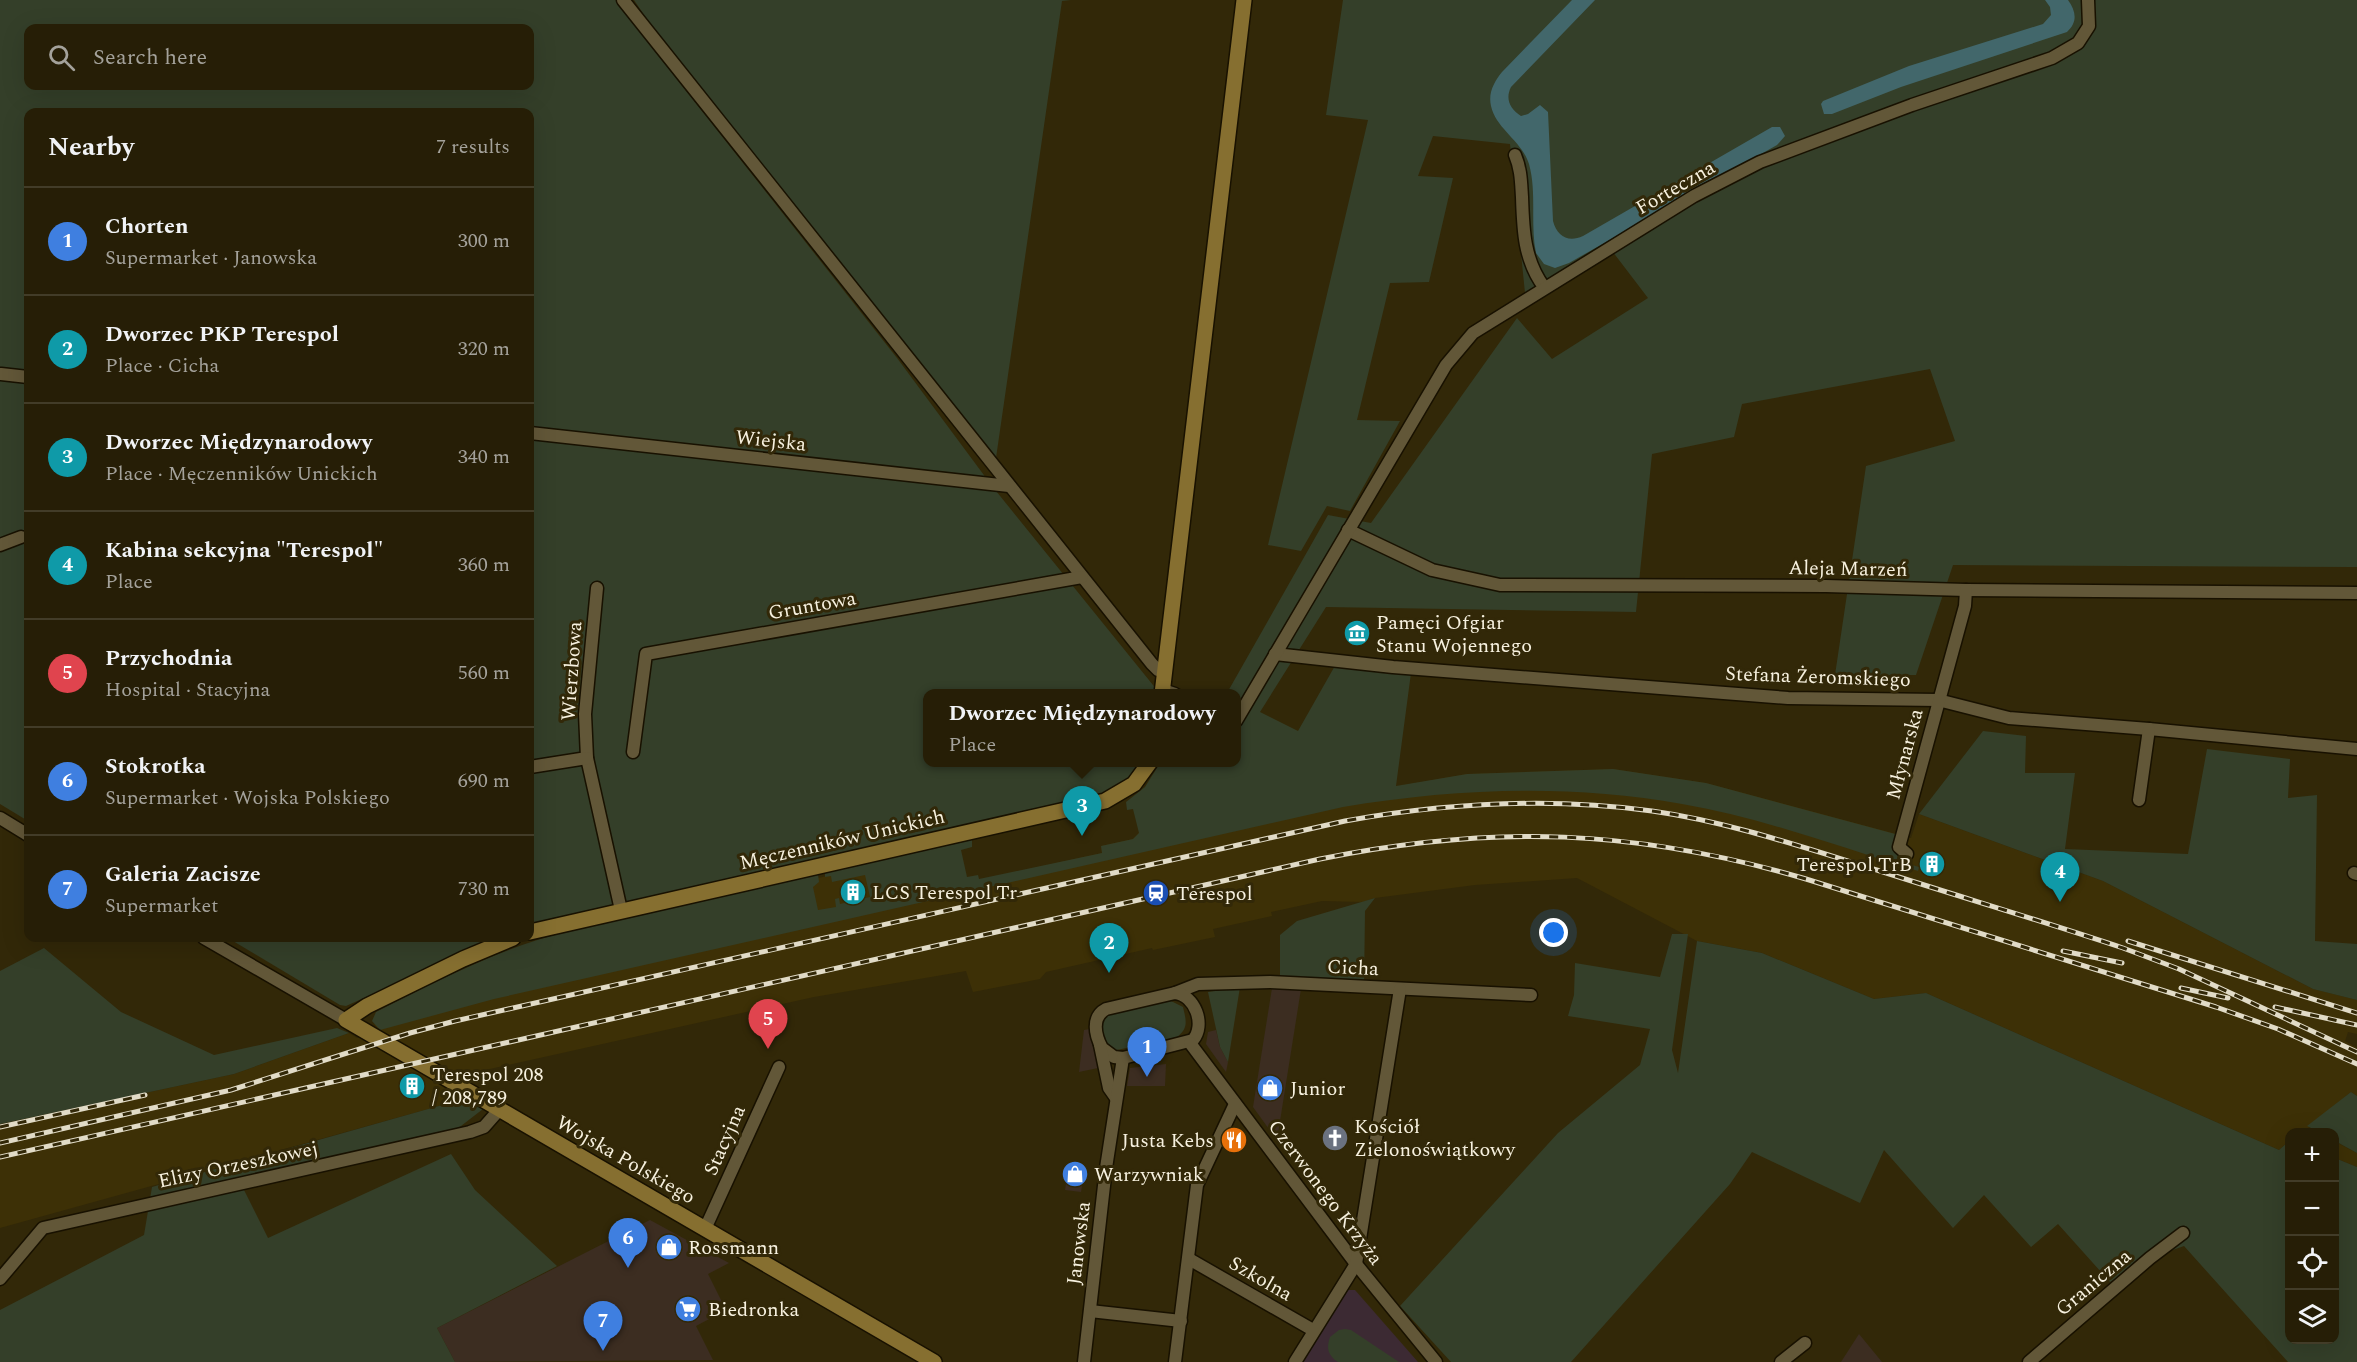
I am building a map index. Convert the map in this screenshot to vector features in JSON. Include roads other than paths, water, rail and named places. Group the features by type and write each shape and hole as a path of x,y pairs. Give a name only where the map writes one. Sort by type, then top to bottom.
{"main road":[{"path":"1167,689 1165,672 1244,0"},
{"name":"Męczenników Unickich","path":"534,931 1105,801 1134,784 1147,767"},
{"path":"346,1020 367,1006 504,942"},
{"name":"Wojska Polskiego","path":"346,1020 934,1362"}],"street":[{"path":"623,0 1008,486 1152,664 1158,670 1165,672"},
{"name":"Forteczna","path":"1241,712 1446,366 1473,333 1694,196 1760,162 1912,105 2052,58 2078,43 2089,26 2089,1"},
{"path":"1515,155 1520,167 1523,230 1529,261 1544,287"},
{"path":"1,374 24,377"},
{"name":"Wiejska","path":"534,433 1008,486"},
{"name":"Aleja Marzeń","path":"1350,525 1432,570 1500,585 1826,586 1966,590 2357,593"},
{"path":"0,545 21,537"},
{"name":"Gruntowa","path":"633,752 646,654 1082,577"},
{"name":"Wierzbowa","path":"597,588 585,714 587,758 621,910"},
{"name":"Młynarska","path":"1907,854 1899,847 1965,606 1966,590"},
{"name":"Stefana Żeromskiego","path":"1275,654 1393,667 1788,698 1938,700 2009,718 2357,749"},
{"path":"2139,800 2149,729"},
{"path":"534,765 587,758"},
{"path":"0,818 24,833"},
{"name":"Wojska Polskiego","path":"211,942 346,1020"},
{"name":"Cicha","path":"1116,1098 1109,1088 1095,1022 1097,1015 1103,1010 1175,993 1198,984 1270,982 1531,995"},
{"path":"1295,1362 1356,1264 1400,989"},
{"path":"1100,1044 1109,1054 1123,1058 1190,1043 1197,1037 1198,1032 1195,1008 1187,997 1175,993"},
{"name":"Czerwonego Krzyża","path":"1190,1043 1356,1264 1436,1362"},
{"name":"Janowska","path":"1084,1362 1116,1098 1123,1058"},
{"name":"Stacyjna","path":"705,1229 779,1067"},
{"path":"1175,1362 1197,1185 1235,1104"},
{"name":"Elizy Orzeszkowej","path":"0,1280 43,1228 470,1132 484,1127 500,1110"},
{"name":"Graniczna","path":"2037,1360 2150,1258 2183,1233"},
{"name":"Szkolna","path":"1189,1259 1313,1330"},
{"path":"1090,1311 1181,1321"},
{"path":"1781,1362 1805,1343"}],"water":[{"path":"1572,0 1595,0 1511,87 1508,96 1511,107 1521,116 1540,105 1548,112 1553,221 1557,231 1564,237 1573,239 1583,236 1772,127 1780,127 1785,136 1777,145 1569,263 1555,268 1544,264 1536,253 1533,186 1526,156 1498,122 1490,97 1494,84 1502,72"},
{"path":"2045,0 2068,0 2075,16 2067,32 1901,87 1832,114 1824,114 1821,104 1823,101 1909,66 2043,24 2051,15 2050,7"}],"railway":[{"path":"0,1143 231,1090 455,1021 1345,821 1421,810 1498,804 1575,804 1652,811 1767,836 2123,948 2179,969 2357,1052"},
{"path":"0,1157 1320,859 1445,840 1505,837 1564,837 1623,841 1743,862 1806,879 2216,1007 2278,1029 2357,1064"},
{"path":"2128,941 2357,1013"},
{"path":"2063,951 2122,963"},
{"path":"2181,988 2228,998"},
{"path":"2275,1007 2357,1025"},
{"path":"0,1127 145,1095"}],"place":[{"name":"Pamęci Ofgiar Stanu Wojennego","path":"1357,633"},
{"name":"Dworzec Międzynarodowy","path":"1082,836"},
{"name":"Terespol TrB","path":"1932,864"},
{"name":"LCS Terespol Tr","path":"853,892"},
{"name":"Terespol","path":"1156,893"},
{"name":"Kabina sekcyjna \"Terespol\"","path":"2060,902"},
{"name":"Dworzec PKP Terespol","path":"1109,973"},
{"name":"Przychodnia","path":"768,1049"},
{"name":"Chorten","path":"1147,1077"},
{"name":"Terespol 208 / 208,789","path":"412,1086"},
{"name":"Junior","path":"1270,1088"},
{"name":"Kościół Zielonoświątkowy","path":"1335,1138"},
{"name":"Justa Kebs","path":"1234,1140"},
{"name":"Warzywniak","path":"1075,1174"},
{"name":"Rossmann","path":"669,1247"},
{"name":"Stokrotka","path":"628,1268"},
{"name":"Biedronka","path":"688,1309"},
{"name":"Galeria Zacisze","path":"603,1351"}]}
